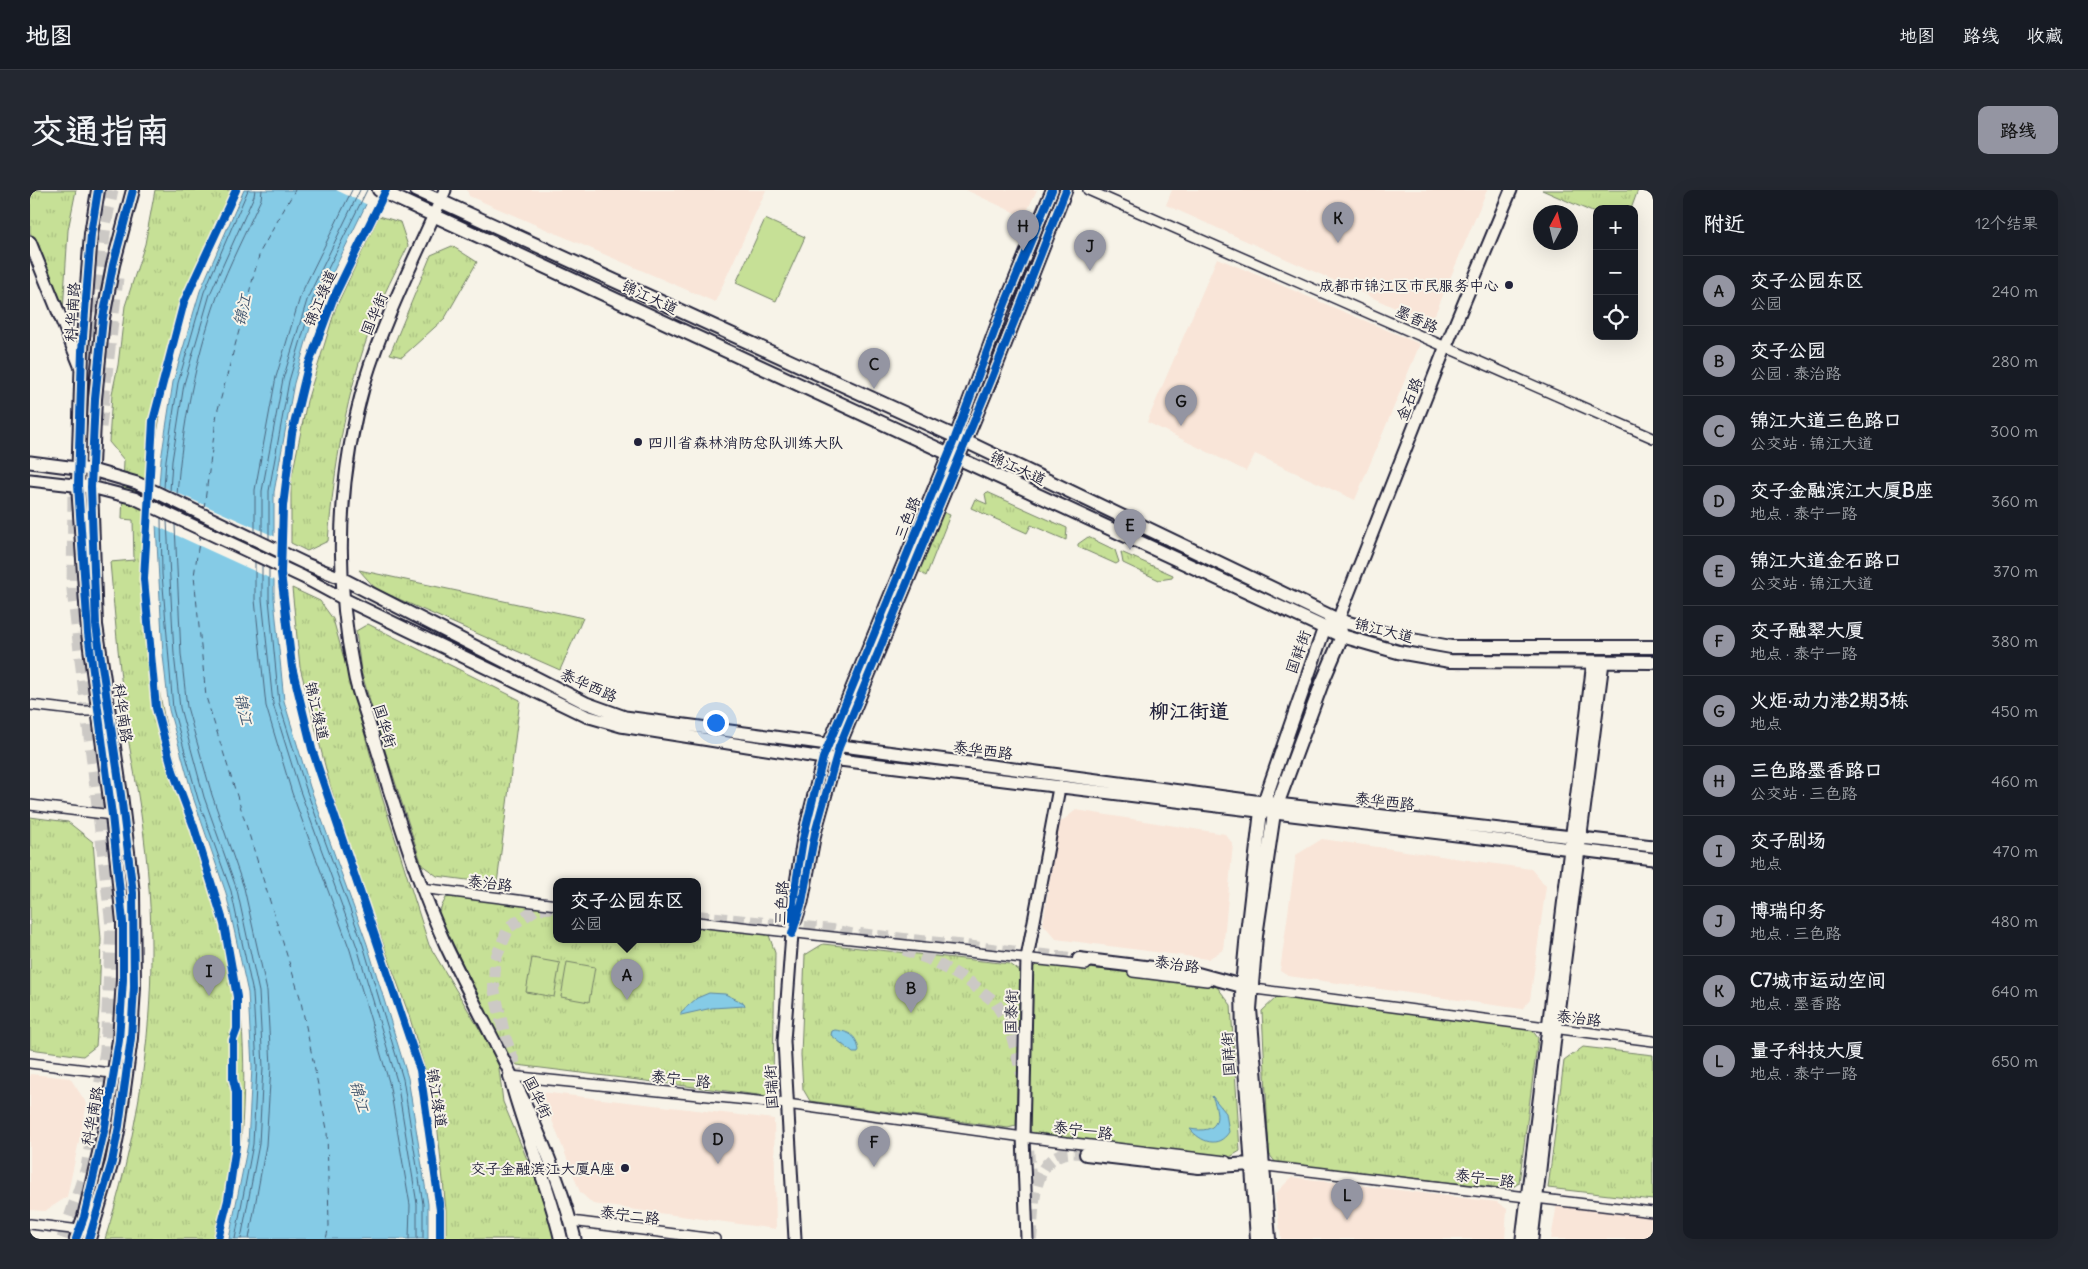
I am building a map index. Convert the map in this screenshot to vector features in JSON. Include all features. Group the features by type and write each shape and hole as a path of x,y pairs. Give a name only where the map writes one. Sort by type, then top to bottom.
{"main road":[{"name":"科华南路","path":"82,1236 112,1162 120,1074 119,1040 123,980 123,922 112,815 88,633 78,485 82,369 91,234 98,190"},
{"name":"科华南路","path":"120,1074 131,1038 134,986 133,893 121,795 96,625 91,487 95,399 103,318 133,190"},
{"name":"锦江大道","path":"379,190 1342,636 1398,652 1450,661 1653,662"},
{"name":"锦江大道","path":"416,190 442,196 960,439 1338,620 1401,638 1451,647 1653,646"},
{"name":"国祥街","path":"1257,1239 1257,1165 1250,1010 1246,988 1256,936 1269,808 1324,629 1338,620"},
{"path":"1338,620 1342,636"},
{"name":"国祥街","path":"1269,808 1342,636"},
{"path":"1079,960 1194,973 1246,988"},
{"path":"510,1076 520,1116 554,1210 561,1239"},
{"path":"1086,1154 1199,1167 1257,1165"},
{"name":"国祥街","path":"1257,1165 1269,1239"}],"street":[{"name":"三色路","path":"960,439 1002,311 1052,190"},
{"name":"三色路","path":"792,934 802,902 829,759 953,455 1066,190"},
{"name":"墨香路","path":"1088,190 1653,438"},
{"name":"金石路","path":"1338,620 1446,346 1511,190"},
{"name":"国华街","path":"442,196 378,342 365,380 342,494 340,538 342,598 354,676 420,888 510,1076 529,1110 557,1177 575,1239"},
{"path":"30,242 82,369"},
{"name":"泰华西路","path":"30,462 92,470 137,483 306,564 340,578 586,702 625,717 1269,808 1653,859"},
{"name":"泰华西路","path":"30,480 91,487 134,498 303,577 342,598 586,716 621,726 829,759 1059,788 1653,846"},
{"path":"1522,1239 1532,1197 1598,662"},
{"path":"30,706 98,711"},
{"name":"国泰街","path":"1027,1239 1023,1137 1027,958 1059,788"},
{"path":"30,805 112,815"},
{"name":"泰治路","path":"420,888 553,905"},
{"name":"泰治路","path":"701,923 792,934 1027,958 1653,1041"},
{"name":"国瑞街","path":"792,934 784,1041 795,1239"},
{"path":"30,1063 120,1074"},
{"name":"泰宁一路","path":"510,1076 787,1104 1023,1137 1653,1212"},
{"path":"1532,1197 1532,1239"},
{"name":"泰宁二路","path":"570,1221 715,1239"},
{"path":"30,1224 82,1236"}],"shaded area":[{"path":"467,190 766,190 715,302 469,196"},
{"path":"966,190 1037,190 1024,217"},
{"path":"1172,190 1487,190 1431,324 1166,205"},
{"path":"1217,258 1420,344 1355,500 1255,454 1246,471 1147,422"},
{"path":"1076,810 1225,834 1233,844 1223,950 1208,959 1056,939 1043,924 1058,824"},
{"path":"1322,839 1531,869 1546,886 1530,1000 1522,1009 1288,976 1280,971 1296,855"},
{"path":"30,1074 70,1078 87,1104 67,1197 45,1211 30,1210"},
{"path":"541,1092 774,1119 776,1229 593,1204 580,1192"},
{"path":"1292,1177 1497,1202 1507,1209 1505,1239 1281,1239 1275,1194"},
{"path":"1557,1204 1653,1217 1653,1239 1551,1239"}],"green space":[{"path":"30,190 76,190 68,230 63,312 30,232"},
{"path":"155,190 233,190 199,267 174,342 152,470 148,552 152,635 164,716 178,771 222,906 239,990 244,1079 241,1137 238,1165 221,1239 105,1239 125,1167 140,1094 151,982 150,907 146,851 127,731 110,562 134,560 133,520 122,519 124,460 109,442 112,394 118,365 125,306 145,244"},
{"path":"1542,190 1638,190 1632,205 1593,205 1593,212"},
{"path":"379,216 400,222 408,246 377,312 355,375 338,458 328,541 307,551 291,543 291,481 307,401 336,307"},
{"path":"765,219 805,237 776,301 736,283"},
{"path":"452,246 477,262 445,318 402,357 390,354 431,255"},
{"path":"987,492 1067,528 1066,540 1031,525 1027,533 971,508 975,499 987,504 985,494"},
{"path":"943,512 950,515 926,576 919,571"},
{"path":"1088,537 1115,550 1119,562 1116,564 1078,547 1078,544"},
{"path":"1121,552 1173,575 1172,578 1159,580 1123,563"},
{"path":"359,570 583,618 560,670 376,589"},
{"path":"292,588 320,601 333,619 382,797 429,945 498,1060 503,1102 553,1221 555,1239 446,1239 446,1210 435,1103 409,1015 357,871 330,785 300,667"},
{"path":"368,624 520,700 497,884 437,876 422,865 361,671 356,631"},
{"path":"30,817 68,822 93,842 101,939 99,1008 96,1046 83,1056 30,1049"},
{"path":"454,896 553,908 553,943 701,943 701,926 769,935 775,953 773,1079 767,1096 517,1065 503,1047 438,913 446,898"},
{"path":"823,944 1010,964 1020,971 1016,1126 1008,1128 810,1101 803,1089 801,1055 805,955"},
{"path":"532,958 560,963 554,997 526,992"},
{"path":"567,962 595,967 589,1002 561,997"},
{"path":"1039,962 1214,983 1231,1005 1240,1151 1230,1157 1034,1137 1028,1126 1031,970"},
{"path":"1277,997 1532,1030 1538,1038 1519,1183 1510,1189 1276,1163 1269,1154 1262,1011"},
{"path":"1583,1047 1653,1055 1653,1200 1548,1188 1564,1061"}],"water":[{"name":"锦江","path":"244,190 373,190 319,301 319,297 294,383 274,492 274,598 284,701 310,787 367,944 408,1078 428,1204 428,1239 229,1239 248,1144 252,1067 248,993 226,893 194,800 169,710 163,655 156,524 161,460 173,382 200,291"},
{"path":"709,993 725,994 744,1003 745,1006 712,1008 681,1015 681,1012 697,998"},
{"path":"832,1031 848,1033 854,1038 858,1045 858,1053 853,1053 831,1035"},
{"path":"1212,1096 1226,1113 1229,1132 1220,1141 1215,1142 1204,1140 1190,1129 1207,1129 1215,1123 1217,1112"}],"pier":[{"path":"336,190 375,190 368,205"},
{"path":"157,484 276,537 276,581 154,525"}],"ferry route":[{"path":"204,508 217,413 260,252 295,190"},
{"path":"200,535 194,576 206,697 300,997 327,1129 329,1226 326,1239"}],"tunnel":[{"path":"87,382 104,225 111,190"},
{"path":"99,427 116,278"},
{"path":"64,1239 88,1168 107,1050 113,926 74,590 75,495"},
{"path":"527,1098 505,1037 494,989 495,960 509,927 536,909 553,907"},
{"path":"701,916 833,930 867,938"},
{"path":"860,934 1079,959"},
{"path":"887,943 929,959 967,980 995,1002 1009,1025 1022,1074"},
{"path":"1027,1132 1030,1177"},
{"path":"1031,1239 1036,1188 1046,1166 1054,1158 1066,1153 1086,1154"},
{"path":"548,1168 569,1239"}],"cycle path":[{"path":"76,1239 84,1217 105,1127 119,1040 123,980 123,922 112,815 88,633 78,485 82,351 91,234 98,190"},
{"path":"89,1239 112,1162 119,1126 131,1038 134,987 133,893 121,795 96,625 91,487 95,399 103,318 113,265 133,190"},
{"path":"218,1239 228,1200 236,1145 236,1092 233,1079 233,1040 237,1029 237,997 224,924 194,827 173,771 156,708 144,579 153,421 184,302 236,190"},
{"name":"锦江绿道","path":"386,190 333,299 308,366 292,433 283,506 281,573 292,667 312,749 420,1070 440,1210 440,1239"},
{"path":"792,919 803,839 823,758 955,438 1002,311 1052,190"},
{"path":"792,934 802,902 815,833 839,747 992,378 1066,190"}],"place":[{"name":"C7城市运动空间","path":"1338,243"},
{"name":"三色路墨香路口","path":"1023,251"},
{"name":"博瑞印务","path":"1090,271"},
{"name":"成都市锦江区市民服务中心","path":"1509,285"},
{"name":"锦江大道三色路口","path":"874,389"},
{"name":"火炬·动力港2期3栋","path":"1181,426"},
{"name":"四川省森林消防总队训练大队","path":"638,442"},
{"name":"锦江大道金石路口","path":"1130,550"},
{"name":"交子剧场","path":"209,996"},
{"name":"交子公园东区","path":"627,1000"},
{"name":"交子公园","path":"911,1013"},
{"name":"交子金融滨江大厦B座","path":"718,1164"},
{"name":"交子融翠大厦","path":"874,1167"},
{"name":"交子金融滨江大厦A座","path":"625,1168"},
{"name":"量子科技大厦","path":"1347,1220"}],"district":[{"name":"柳江街道","path":"1189,710"}]}
